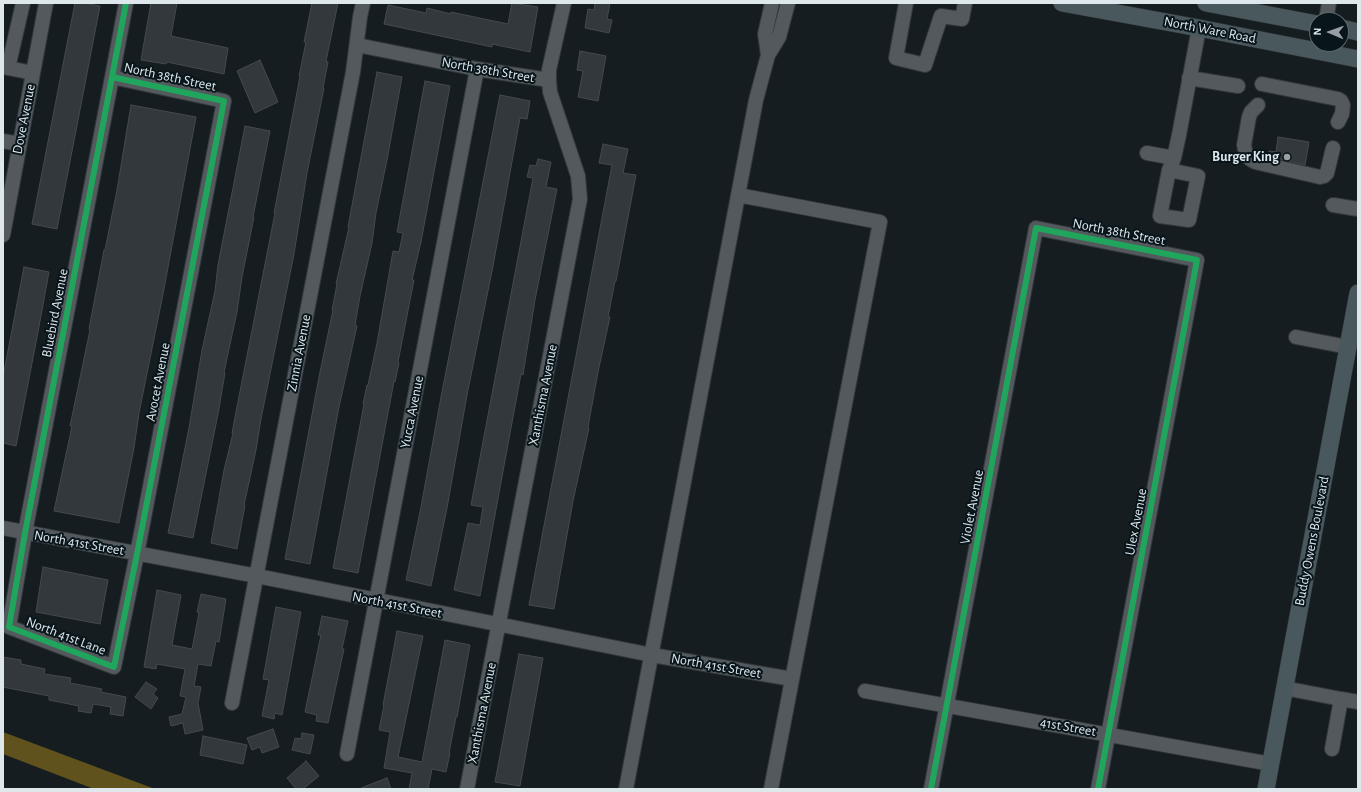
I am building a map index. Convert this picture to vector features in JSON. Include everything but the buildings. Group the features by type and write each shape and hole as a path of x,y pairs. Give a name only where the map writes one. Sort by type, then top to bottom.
{"main road":[{"name":"North Ware Road","path":"1062,3 1106,7 1199,28 1358,59"},
{"name":"North Ware Road","path":"1206,3 1309,22"},
{"name":"Buddy Owens Boulevard","path":"1266,789 1358,293"}],"street":[{"path":"23,3 6,67 33,73"},
{"name":"Dove Avenue","path":"3,235 46,3"},
{"name":"Bluebird Avenue","path":"9,627 24,533 126,3"},
{"name":"Zinnia Avenue","path":"232,703 352,80 363,3"},
{"name":"Xanthisma Avenue","path":"467,789 580,199 578,176 550,92 549,80 549,70 564,3"},
{"path":"768,55 765,34 772,3"},
{"path":"906,3 896,58 925,65 941,16 962,19 966,3"},
{"path":"626,789 756,100 768,55 779,37 786,4"},
{"path":"1147,153 1171,164 1199,28"},
{"name":"North 38th Street","path":"357,45 477,69 549,80"},
{"name":"Yucca Avenue","path":"347,754 477,69"},
{"name":"North 38th Street","path":"112,77 224,101"},
{"path":"1189,78 1238,86"},
{"path":"1262,84 1338,99 1343,105 1342,114 1338,122"},
{"name":"Avocet Avenue","path":"114,667 138,554 224,101"},
{"path":"1258,106 1251,112 1244,145 1246,154 1255,162 1320,177 1327,173 1333,148"},
{"path":"3,141 20,144"},
{"path":"738,195 880,222 771,789"},
{"path":"1333,205 1358,209"},
{"name":"North 38th Street","path":"1036,228 1197,260"},
{"name":"Violet Avenue","path":"931,789 948,705 1036,228"},
{"name":"Ulex Avenue","path":"1098,789 1197,260"},
{"path":"1296,337 1348,347"},
{"name":"North 41st Street","path":"3,528 257,576 499,625 792,679"},
{"name":"North 41st Lane","path":"9,627 114,667"},
{"path":"1284,688 1358,702"},
{"name":"41st Street","path":"865,691 1270,764"},
{"path":"1332,749 1341,699"}],"shaded area":[{"path":"3,732 155,789 94,789 3,754"}],"cycle path":[{"path":"112,77 224,101 114,667 9,627 25,533 126,3"},
{"path":"931,789 1036,228 1197,260 1098,789"}],"place":[{"name":"Burger King","path":"1287,157"}]}
